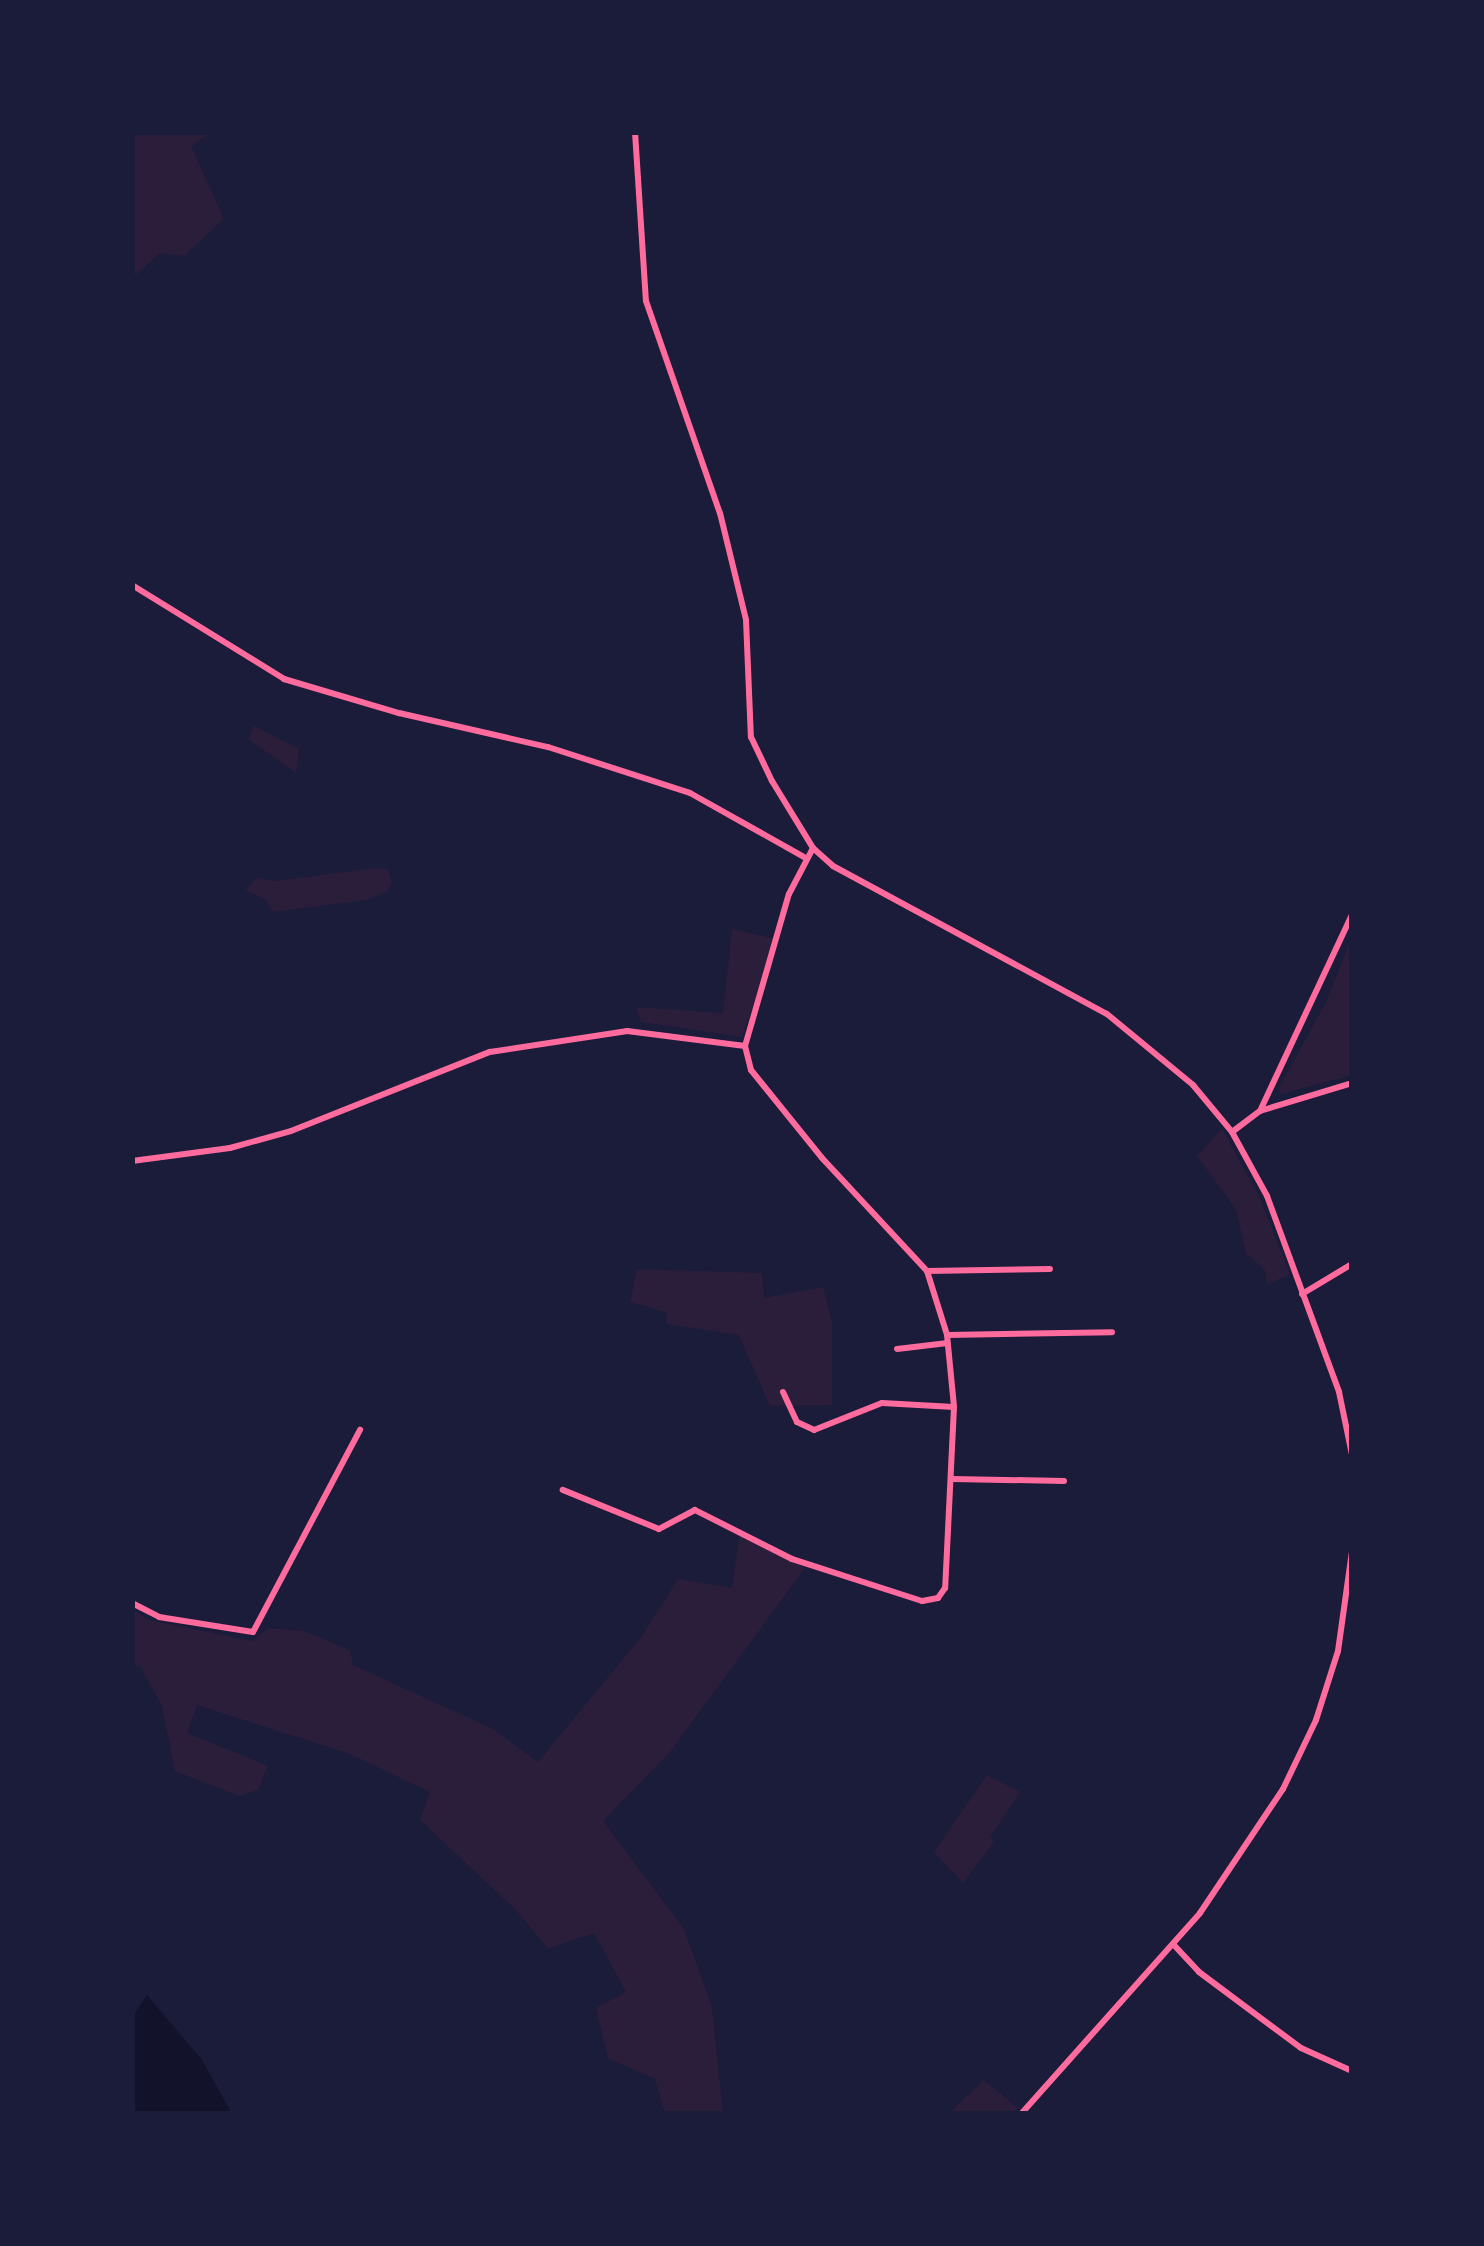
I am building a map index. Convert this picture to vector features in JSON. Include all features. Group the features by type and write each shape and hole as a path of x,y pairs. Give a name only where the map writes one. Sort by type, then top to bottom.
{"street":[{"path":"635,132 646,301 676,398 710,479 746,620 751,737 814,848 850,877 1107,1014 1192,1084 1232,1132 1267,1196 1339,1392 1352,1455"},
{"path":"132,585 284,679 400,713 548,747 690,793 804,857"},
{"path":"562,1490 658,1529 695,1510 792,1558 929,1602 945,1588 955,1406 947,1339 927,1270 822,1158 751,1070 745,1046 804,857 814,848"},
{"path":"1260,1111 1352,915"},
{"path":"132,1161 211,1152 291,1131 490,1052 627,1031 745,1046"},
{"path":"1232,1132 1260,1111 1352,1083"},
{"path":"1302,1294 1352,1264"},
{"path":"927,1270 1049,1269"},
{"path":"897,1349 947,1339 1112,1332"},
{"path":"783,1392 797,1422 814,1430 882,1403 955,1406"},
{"path":"132,1603 158,1617 253,1631 360,1430"},
{"path":"952,1479 1064,1481"},
{"path":"1021,2114 1200,1912 1282,1789 1316,1720 1338,1651 1352,1552"},
{"path":"1173,1944 1262,2020 1312,2055 1352,2071"}],"shaded area":[{"path":"132,132 212,132 191,146 224,219 184,256 160,253 132,278"},
{"path":"254,726 299,749 296,773 248,739"},
{"path":"388,869 392,882 388,891 367,900 272,912 266,900 246,890 256,878 275,881"},
{"path":"732,929 777,939 742,1037 641,1022 636,1007 723,1013"},
{"path":"1352,936 1352,1075 1281,1094 1279,1088 1327,1000"},
{"path":"1222,1129 1260,1198 1290,1274 1267,1285 1265,1270 1246,1253 1236,1209 1197,1156"},
{"path":"637,1269 762,1273 764,1298 823,1287 832,1322 832,1405 770,1406 739,1335 667,1324 666,1312 630,1302"},
{"path":"740,1531 805,1568 670,1752 603,1821 684,1929 712,2007 723,2114 665,2114 655,2079 608,2058 596,2008 626,1992 594,1933 548,1949 516,1910 420,1820 430,1792 350,1754 197,1705 187,1733 268,1766 258,1790 239,1796 175,1771 162,1706 140,1666 132,1666 132,1609 149,1620 252,1641 268,1628 304,1631 350,1650 353,1665 491,1728 538,1762 642,1636 678,1579 732,1588"},
{"path":"987,1775 1020,1792 990,1837 994,1842 963,1883 934,1852"},
{"path":"147,1995 202,2060 232,2114 132,2114 132,2018"},
{"path":"984,2080 1018,2108 1011,2114 948,2114"}]}
